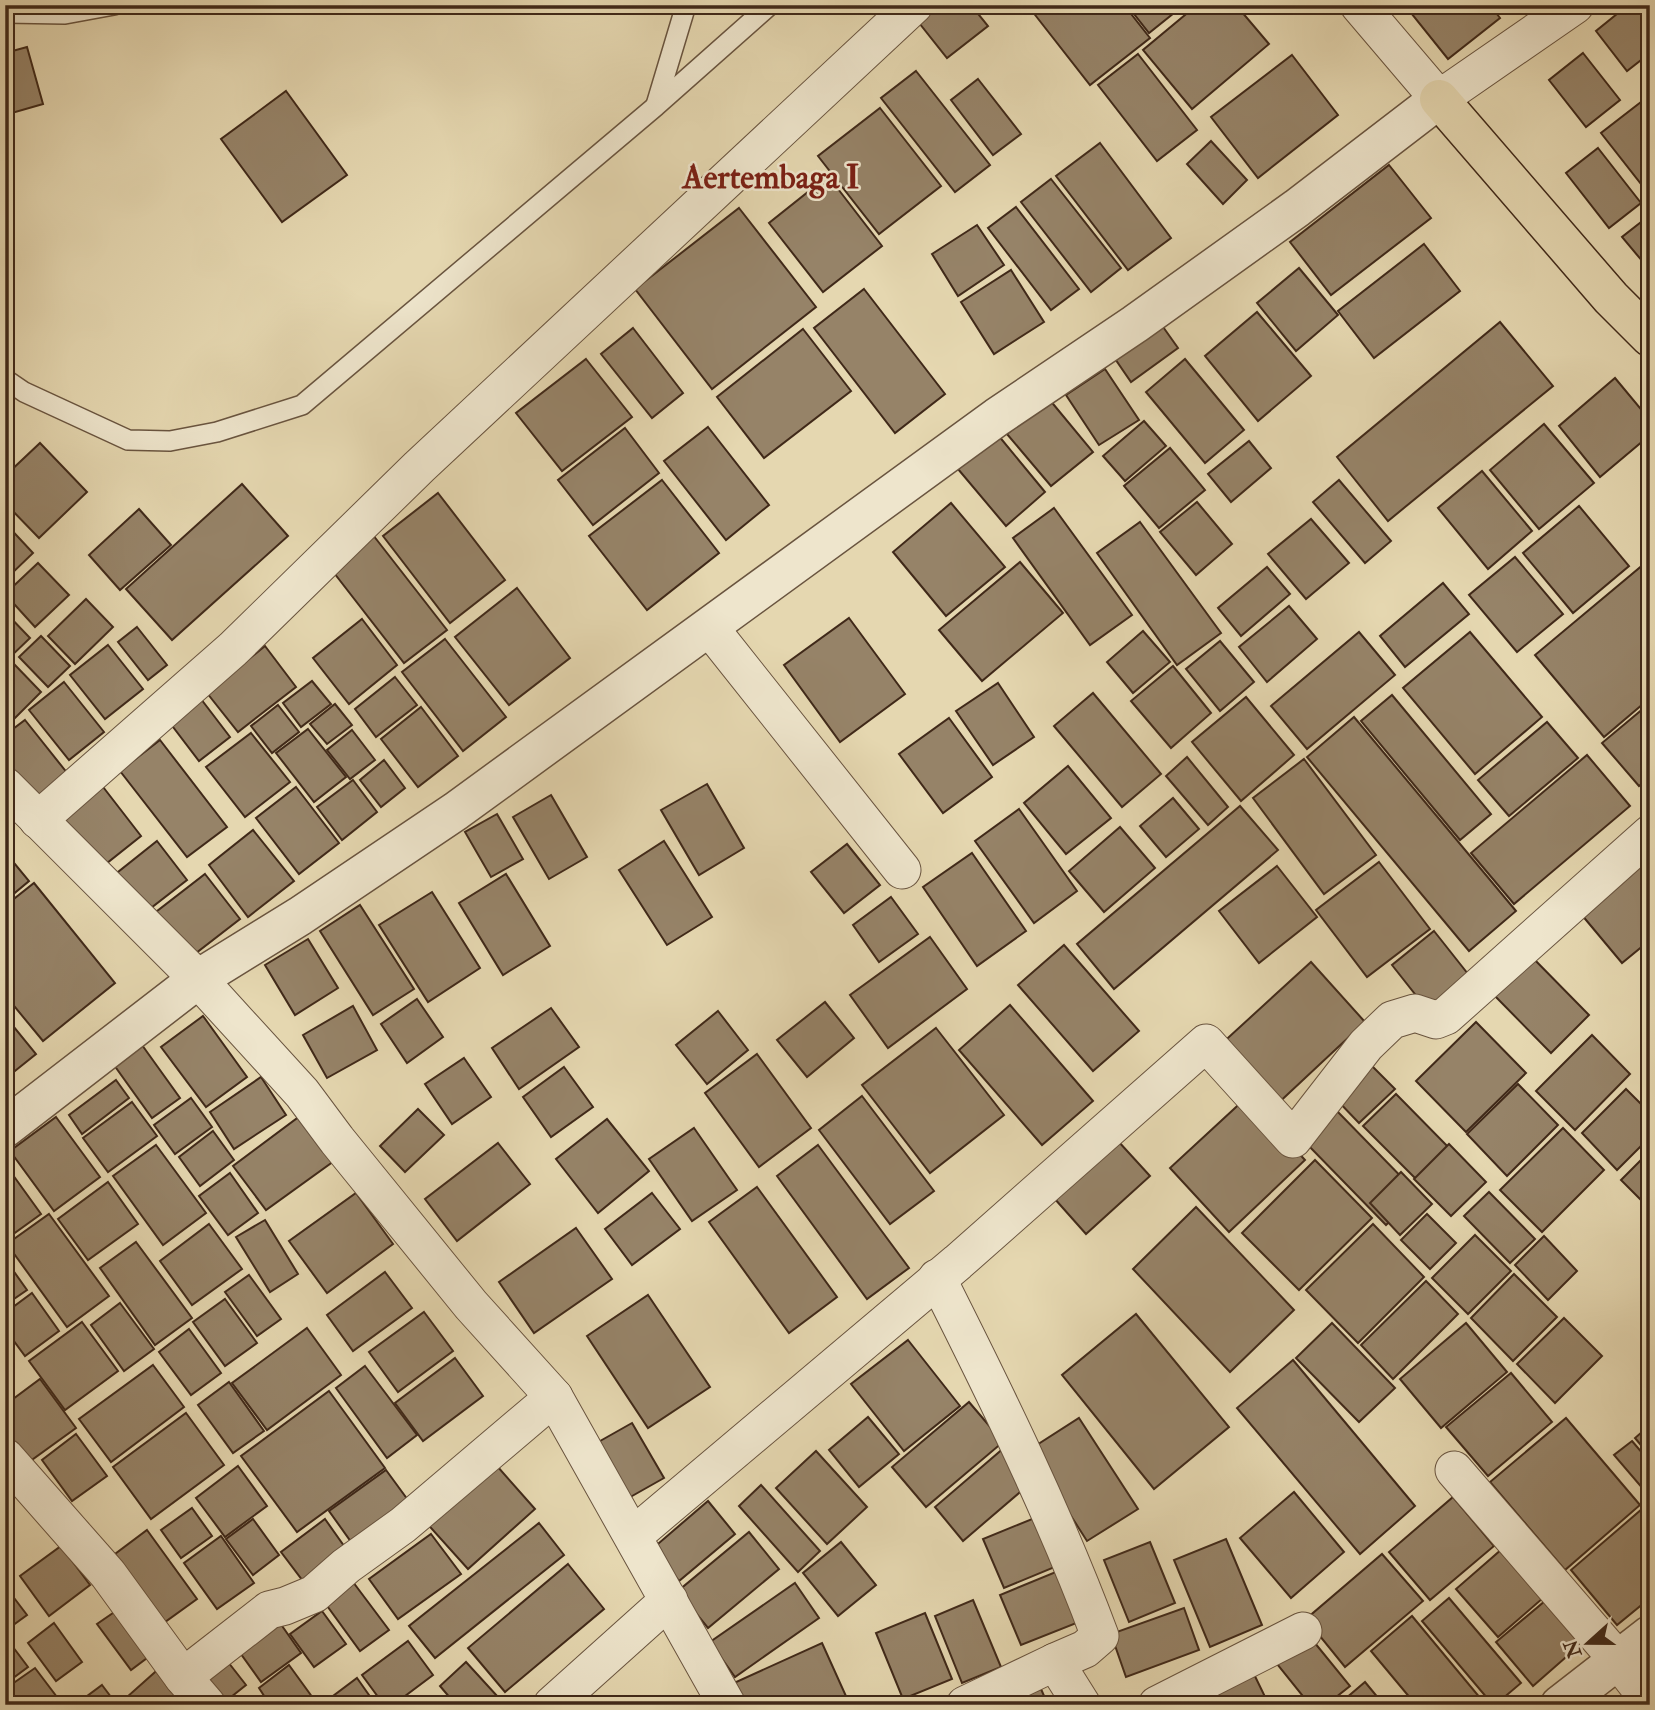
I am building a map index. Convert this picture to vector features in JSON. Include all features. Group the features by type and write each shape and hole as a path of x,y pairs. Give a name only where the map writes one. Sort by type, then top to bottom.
{"highway":[{"path":"1439,99 1611,299 1650,337"}],"street":[{"path":"38,820 233,649 419,467 914,5"},
{"path":"1359,5 1439,99"},
{"path":"5,1128 198,979 300,916 456,811 998,418 1286,215 1439,99 1575,5"},
{"path":"709,627 902,870"},
{"path":"5,786 198,979 302,1093 471,1304 554,1397 727,1705"},
{"path":"633,1536 937,1278 1206,1043 1293,1139 1366,1045 1392,1020 1415,1013 1436,1020 1446,1016 1650,834"},
{"path":"937,1278 1014,1430 1083,1589 1100,1636 1085,1649 965,1705"},
{"path":"183,1677 269,1610 314,1594 346,1566 403,1525 554,1397"},
{"path":"5,1457 108,1574 183,1677 207,1705"},
{"path":"1454,1470 1618,1660 1650,1701"},
{"path":"552,1705 669,1600"},
{"path":"1157,1705 1303,1631"},
{"path":"1560,1705 1650,1635"},
{"path":"1055,1662 1082,1705"}],"lane":[{"path":"5,13 65,14 114,5"},
{"path":"656,106 686,5"},
{"path":"5,379 24,392 128,440 170,441 217,432 302,405 656,106 770,5"}],"building":[{"path":"924,5 971,5 988,26 947,58 912,14"},
{"path":"989,5 1005,5 996,13"},
{"path":"1039,5 1124,5 1150,38 1090,85 1032,11"},
{"path":"1127,5 1184,5 1149,33"},
{"path":"1197,5 1236,5 1269,44 1192,109 1143,50"},
{"path":"1421,5 1490,5 1500,18 1448,59 1411,13"},
{"path":"1502,5 1516,5 1507,12"},
{"path":"1628,5 1650,5 1650,53 1627,71 1596,31"},
{"path":"27,47 43,104 5,115 5,53"},
{"path":"1583,53 1620,100 1586,127 1549,80"},
{"path":"1138,54 1197,130 1157,161 1098,85"},
{"path":"1292,55 1338,115 1258,178 1211,117"},
{"path":"916,71 990,165 955,192 881,98"},
{"path":"978,79 1021,134 993,155 951,100"},
{"path":"286,91 347,175 282,222 221,139"},
{"path":"1650,95 1650,185 1645,189 1601,133"},
{"path":"880,108 941,186 879,234 818,156"},
{"path":"1211,141 1247,180 1223,204 1187,164"},
{"path":"1100,143 1171,238 1128,270 1056,176"},
{"path":"1598,148 1641,203 1609,228 1566,173"},
{"path":"1389,165 1431,218 1331,295 1290,242"},
{"path":"828,176 882,246 823,292 769,223"},
{"path":"1051,179 1121,268 1091,292 1021,202"},
{"path":"1016,207 1079,289 1051,310 988,228"},
{"path":"739,208 816,307 712,389 635,289"},
{"path":"1650,215 1650,257 1643,262 1622,237"},
{"path":"977,225 1004,265 958,296 932,254"},
{"path":"1424,244 1460,291 1374,358 1338,311"},
{"path":"1299,268 1338,315 1296,351 1257,303"},
{"path":"1011,270 1044,322 994,354 961,302"},
{"path":"864,289 945,394 895,433 814,328"},
{"path":"1257,312 1311,376 1258,421 1205,356"},
{"path":"1156,317 1178,348 1131,382 1109,350"},
{"path":"1500,322 1553,386 1388,521 1337,457"},
{"path":"633,328 683,393 652,418 601,354"},
{"path":"803,329 851,391 764,458 717,397"},
{"path":"586,359 632,417 562,471 516,413"},
{"path":"1185,359 1244,430 1205,463 1146,392"},
{"path":"1105,369 1139,420 1099,445 1066,395"},
{"path":"1615,378 1650,420 1650,435 1600,477 1559,426"},
{"path":"1049,399 1093,452 1051,486 1007,434"},
{"path":"1144,421 1166,446 1125,481 1103,456"},
{"path":"1544,424 1594,483 1539,529 1490,470"},
{"path":"708,427 769,505 726,540 664,461"},
{"path":"625,428 659,473 593,525 558,480"},
{"path":"998,435 1045,492 1006,526 958,469"},
{"path":"1249,441 1271,468 1231,502 1208,474"},
{"path":"40,443 87,492 39,538 5,503 5,476"},
{"path":"1170,448 1205,490 1159,528 1124,486"},
{"path":"1482,471 1532,531 1488,569 1438,508"},
{"path":"662,480 719,553 647,610 589,536"},
{"path":"1339,480 1391,541 1365,563 1313,502"},
{"path":"242,484 288,536 172,640 126,589"},
{"path":"438,493 505,580 450,623 383,536"},
{"path":"1197,502 1232,544 1196,575 1160,532"},
{"path":"951,503 1005,567 946,616 893,552"},
{"path":"1579,506 1629,566 1573,613 1523,553"},
{"path":"1054,508 1132,615 1090,645 1013,538"},
{"path":"139,509 171,545 120,590 89,555"},
{"path":"1311,519 1349,563 1306,599 1268,554"},
{"path":"1140,522 1221,633 1177,665 1097,553"},
{"path":"5,523 33,553 5,580"},
{"path":"373,535 447,630 404,663 331,569"},
{"path":"1515,557 1563,614 1517,652 1469,595"},
{"path":"1650,559 1650,698 1604,737 1535,655"},
{"path":"1020,562 1063,613 982,681 939,630"},
{"path":"38,563 69,595 35,627 5,594"},
{"path":"1267,567 1290,594 1241,636 1218,608"},
{"path":"1443,583 1469,614 1405,667 1380,636"},
{"path":"517,588 570,658 509,705 455,637"},
{"path":"86,599 113,627 75,664 48,636"},
{"path":"1289,606 1317,639 1267,682 1239,647"},
{"path":"5,612 30,638 5,662"},
{"path":"849,618 905,694 840,742 784,665"},
{"path":"362,619 397,665 349,704 313,658"},
{"path":"137,627 167,665 148,680 118,642"},
{"path":"1143,631 1170,662 1133,693 1107,662"},
{"path":"1359,632 1395,675 1307,749 1271,706"},
{"path":"1470,632 1542,717 1475,774 1403,688"},
{"path":"41,636 70,666 48,687 19,657"},
{"path":"445,639 506,717 463,751 402,672"},
{"path":"1220,641 1254,682 1220,711 1186,669"},
{"path":"108,645 143,689 105,719 70,675"},
{"path":"265,646 296,687 238,732 207,693"},
{"path":"14,664 41,692 8,725 5,723 5,672"},
{"path":"1173,666 1211,713 1171,748 1131,701"},
{"path":"395,677 417,705 376,737 355,709"},
{"path":"312,681 331,704 301,727 283,703"},
{"path":"64,682 104,732 69,760 29,710"},
{"path":"998,683 1034,737 993,765 956,711"},
{"path":"1093,693 1161,774 1122,807 1054,726"},
{"path":"1392,695 1491,814 1460,840 1361,721"},
{"path":"1246,697 1294,755 1241,801 1192,742"},
{"path":"201,699 230,737 199,761 170,723"},
{"path":"1650,703 1650,777 1639,786 1602,743"},
{"path":"335,704 352,725 327,744 310,724"},
{"path":"278,705 299,732 272,753 251,726"},
{"path":"421,707 458,756 418,787 381,739"},
{"path":"1354,717 1516,911 1469,951 1307,757"},
{"path":"949,718 992,777 943,813 899,754"},
{"path":"25,720 68,774 29,804 5,774 5,735"},
{"path":"1547,722 1578,758 1509,816 1478,780"},
{"path":"308,729 346,777 314,802 276,753"},
{"path":"352,730 375,760 350,779 327,750"},
{"path":"251,733 290,782 245,817 206,767"},
{"path":"160,740 227,827 187,857 120,771"},
{"path":"1587,755 1630,806 1514,904 1471,853"},
{"path":"1187,757 1228,807 1208,825 1166,776"},
{"path":"1304,759 1376,855 1324,894 1253,798"},
{"path":"384,760 405,788 381,807 360,780"},
{"path":"1068,766 1111,818 1066,854 1024,803"},
{"path":"353,780 377,812 342,840 317,807"},
{"path":"100,783 141,836 97,871 56,818"},
{"path":"707,784 744,848 699,875 661,810"},
{"path":"296,787 339,843 299,874 256,818"},
{"path":"551,795 587,857 549,879 513,817"},
{"path":"1173,798 1199,829 1166,857 1140,826"},
{"path":"1240,806 1278,850 1114,989 1077,944"},
{"path":"1019,809 1077,891 1034,923 975,841"},
{"path":"497,814 523,859 491,877 465,832"},
{"path":"1120,827 1155,868 1104,912 1069,871"},
{"path":"253,830 294,881 248,917 209,865"},
{"path":"157,841 187,880 138,918 108,880"},
{"path":"664,841 712,917 667,945 619,870"},
{"path":"847,844 880,885 844,913 811,872"},
{"path":"1650,845 1650,940 1622,963 1576,908"},
{"path":"5,852 29,881 5,901"},
{"path":"972,853 1026,931 977,966 923,887"},
{"path":"1379,862 1430,929 1367,977 1316,910"},
{"path":"1277,866 1317,917 1259,963 1219,911"},
{"path":"205,874 240,919 187,960 152,915"},
{"path":"506,874 550,946 503,975 459,903"},
{"path":"34,883 115,983 43,1041 5,995 5,906"},
{"path":"432,892 480,968 428,1002 379,925"},
{"path":"891,897 918,934 879,962 853,925"},
{"path":"360,905 414,989 373,1015 320,931"},
{"path":"1434,931 1472,979 1430,1013 1392,965"},
{"path":"930,937 967,989 888,1048 850,995"},
{"path":"308,939 338,988 295,1015 265,965"},
{"path":"1064,945 1139,1031 1093,1071 1018,985"},
{"path":"1528,953 1589,1015 1551,1053 1490,991"},
{"path":"1311,962 1365,1022 1273,1108 1218,1047"},
{"path":"417,999 443,1037 407,1063 381,1024"},
{"path":"825,1002 854,1038 807,1077 777,1040"},
{"path":"1010,1005 1093,1101 1042,1145 959,1050"},
{"path":"353,1006 377,1050 327,1078 303,1035"},
{"path":"551,1008 579,1047 519,1089 492,1048"},
{"path":"718,1011 748,1050 707,1084 676,1045"},
{"path":"5,1016 36,1054 5,1079"},
{"path":"203,1016 247,1077 206,1107 161,1047"},
{"path":"1476,1022 1526,1073 1466,1132 1416,1081"},
{"path":"936,1028 1004,1115 930,1173 862,1085"},
{"path":"1592,1035 1630,1074 1575,1130 1536,1091"},
{"path":"142,1045 180,1098 152,1118 114,1065"},
{"path":"757,1054 811,1128 759,1167 705,1093"},
{"path":"464,1058 491,1097 452,1124 425,1084"},
{"path":"1370,1064 1395,1089 1359,1123 1335,1098"},
{"path":"564,1067 593,1107 551,1137 523,1097"},
{"path":"261,1077 286,1115 234,1149 210,1112"},
{"path":"116,1080 129,1098 82,1134 69,1115"},
{"path":"1518,1084 1558,1125 1507,1176 1467,1134"},
{"path":"1626,1089 1650,1113 1650,1137 1617,1170 1582,1133"},
{"path":"1396,1094 1459,1158 1427,1190 1363,1126"},
{"path":"862,1096 934,1191 890,1224 819,1130"},
{"path":"1247,1097 1305,1160 1229,1232 1170,1168"},
{"path":"191,1098 212,1127 175,1154 154,1125"},
{"path":"132,1102 157,1136 108,1172 83,1138"},
{"path":"418,1109 444,1135 405,1172 380,1146"},
{"path":"1336,1110 1418,1194 1386,1225 1304,1141"},
{"path":"300,1116 334,1161 266,1210 233,1166"},
{"path":"56,1117 100,1177 54,1211 10,1151"},
{"path":"607,1119 649,1171 598,1213 556,1159"},
{"path":"694,1128 737,1190 692,1221 649,1159"},
{"path":"1563,1128 1604,1170 1542,1232 1500,1190"},
{"path":"213,1131 234,1160 200,1186 179,1157"},
{"path":"1118,1141 1150,1176 1086,1234 1054,1198"},
{"path":"498,1143 530,1184 457,1241 425,1199"},
{"path":"1449,1144 1486,1182 1451,1216 1414,1179"},
{"path":"156,1145 206,1213 163,1245 113,1176"},
{"path":"818,1145 909,1268 867,1299 777,1176"},
{"path":"1650,1151 1650,1209 1621,1180"},
{"path":"1315,1160 1372,1218 1299,1290 1242,1233"},
{"path":"5,1164 41,1214 5,1240"},
{"path":"1401,1172 1432,1204 1400,1235 1370,1203"},
{"path":"230,1173 258,1213 228,1235 199,1196"},
{"path":"108,1182 138,1224 88,1260 58,1219"},
{"path":"757,1187 837,1297 789,1333 709,1222"},
{"path":"1489,1192 1535,1239 1510,1263 1464,1216"},
{"path":"356,1193 393,1244 327,1293 289,1241"},
{"path":"652,1193 680,1229 632,1265 605,1229"},
{"path":"1196,1207 1294,1310 1230,1372 1133,1269"},
{"path":"49,1214 109,1296 67,1327 7,1244"},
{"path":"1427,1214 1456,1243 1430,1269 1401,1240"},
{"path":"265,1220 298,1274 270,1292 236,1237"},
{"path":"209,1224 242,1269 192,1305 160,1261"},
{"path":"1373,1224 1424,1277 1358,1343 1306,1290"},
{"path":"576,1228 612,1279 534,1333 499,1282"},
{"path":"1475,1235 1511,1271 1468,1314 1432,1278"},
{"path":"1544,1236 1577,1271 1548,1300 1515,1265"},
{"path":"136,1242 192,1318 155,1345 100,1268"},
{"path":"5,1259 27,1290 5,1305"},
{"path":"385,1272 412,1308 353,1351 327,1315"},
{"path":"1514,1274 1557,1317 1513,1361 1471,1318"},
{"path":"249,1275 281,1319 257,1336 225,1292"},
{"path":"1426,1281 1458,1314 1393,1379 1361,1345"},
{"path":"32,1293 59,1331 25,1356 5,1329 5,1313"},
{"path":"648,1295 710,1387 648,1428 587,1336"},
{"path":"225,1299 257,1343 225,1366 193,1322"},
{"path":"120,1303 154,1349 124,1371 91,1325"},
{"path":"424,1312 453,1351 398,1392 369,1352"},
{"path":"1136,1314 1229,1427 1154,1489 1062,1375"},
{"path":"1564,1318 1602,1356 1555,1403 1517,1364"},
{"path":"82,1322 118,1371 65,1410 29,1361"},
{"path":"1332,1323 1395,1388 1359,1422 1296,1358"},
{"path":"1466,1323 1507,1372 1441,1428 1400,1379"},
{"path":"307,1328 341,1375 267,1430 232,1383"},
{"path":"189,1329 221,1373 191,1395 159,1352"},
{"path":"908,1340 960,1406 904,1451 851,1384"},
{"path":"455,1358 483,1396 423,1441 395,1403"},
{"path":"1293,1360 1415,1506 1360,1554 1237,1408"},
{"path":"153,1365 184,1407 111,1462 79,1419"},
{"path":"365,1366 417,1435 387,1458 336,1388"},
{"path":"1511,1373 1552,1422 1488,1476 1446,1427"},
{"path":"40,1379 76,1428 22,1467 5,1444 5,1405"},
{"path":"229,1382 264,1431 233,1453 198,1405"},
{"path":"329,1391 385,1468 297,1532 241,1456"},
{"path":"969,1402 1003,1442 926,1507 892,1467"},
{"path":"186,1413 224,1465 151,1519 113,1467"},
{"path":"868,1417 899,1454 859,1487 829,1450"},
{"path":"1079,1418 1138,1509 1087,1541 1029,1450"},
{"path":"1566,1418 1640,1505 1565,1570 1490,1482"},
{"path":"632,1423 664,1478 625,1500 593,1445"},
{"path":"1650,1425 1650,1456 1635,1438"},
{"path":"76,1434 107,1476 72,1501 42,1460"},
{"path":"1632,1441 1650,1462 1650,1497 1614,1455"},
{"path":"1005,1447 1033,1481 963,1541 935,1507"},
{"path":"816,1451 867,1507 827,1544 776,1488"},
{"path":"490,1458 535,1509 468,1569 423,1519"},
{"path":"238,1466 267,1506 225,1537 196,1498"},
{"path":"386,1470 416,1511 359,1553 329,1511"},
{"path":"761,1485 820,1551 798,1572 739,1506"},
{"path":"1294,1492 1344,1552 1291,1598 1240,1538"},
{"path":"1453,1497 1494,1546 1430,1600 1389,1552"},
{"path":"708,1501 735,1534 679,1581 652,1549"},
{"path":"192,1508 212,1536 181,1558 161,1530"},
{"path":"1642,1509 1650,1518 1650,1598 1617,1625 1571,1570"},
{"path":"1042,1515 1062,1564 1004,1588 983,1539"},
{"path":"253,1519 279,1555 253,1575 226,1539"},
{"path":"325,1519 349,1553 306,1585 281,1552"},
{"path":"539,1523 564,1555 435,1658 409,1626"},
{"path":"147,1530 197,1599 165,1622 115,1554"},
{"path":"749,1532 779,1569 708,1628 678,1591"},
{"path":"431,1534 461,1574 398,1619 369,1579"},
{"path":"221,1536 254,1583 217,1609 184,1563"},
{"path":"1226,1539 1262,1625 1210,1647 1174,1560"},
{"path":"841,1542 876,1585 838,1616 803,1573"},
{"path":"1150,1542 1175,1603 1129,1622 1104,1560"},
{"path":"61,1546 90,1585 49,1616 20,1576"},
{"path":"1502,1549 1543,1598 1498,1637 1456,1589"},
{"path":"1382,1554 1423,1601 1345,1667 1306,1619"},
{"path":"568,1564 604,1609 505,1692 468,1648"},
{"path":"1063,1569 1084,1620 1021,1645 1000,1595"},
{"path":"353,1582 389,1630 360,1651 325,1603"},
{"path":"795,1583 819,1618 735,1677 710,1642"},
{"path":"5,1586 27,1615 5,1631"},
{"path":"1449,1598 1521,1683 1495,1705 1422,1621"},
{"path":"973,1600 1001,1667 962,1683 935,1616"},
{"path":"1545,1601 1581,1644 1533,1686 1496,1642"},
{"path":"126,1604 159,1649 131,1670 97,1624"},
{"path":"1184,1608 1199,1650 1126,1677 1111,1634"},
{"path":"322,1611 346,1644 314,1667 290,1634"},
{"path":"273,1613 301,1653 261,1682 233,1643"},
{"path":"925,1613 952,1679 903,1699 876,1633"},
{"path":"1412,1616 1486,1705 1416,1705 1371,1651"},
{"path":"54,1623 82,1662 56,1681 28,1643"},
{"path":"1310,1637 1350,1686 1326,1705 1310,1705 1277,1664"},
{"path":"7,1639 28,1667 5,1684 5,1640"},
{"path":"408,1641 433,1675 393,1705 384,1705 362,1675"},
{"path":"822,1643 850,1705 744,1705 734,1683"},
{"path":"221,1653 246,1685 221,1705 192,1676"},
{"path":"466,1662 498,1697 490,1705 456,1705 440,1686"},
{"path":"163,1665 198,1705 134,1705 127,1697"},
{"path":"289,1665 318,1705 270,1705 259,1688"},
{"path":"35,1668 63,1705 5,1705 5,1689"},
{"path":"1251,1668 1269,1705 1219,1705 1211,1688"},
{"path":"357,1678 376,1705 321,1705"},
{"path":"1365,1682 1384,1705 1338,1705"},
{"path":"102,1685 117,1705 75,1705"},
{"path":"1041,1689 1048,1705 1002,1705"},
{"path":"677,1699 680,1705 664,1705"}],"district":[{"name":"Aertembaga I","path":"771,176"}]}
